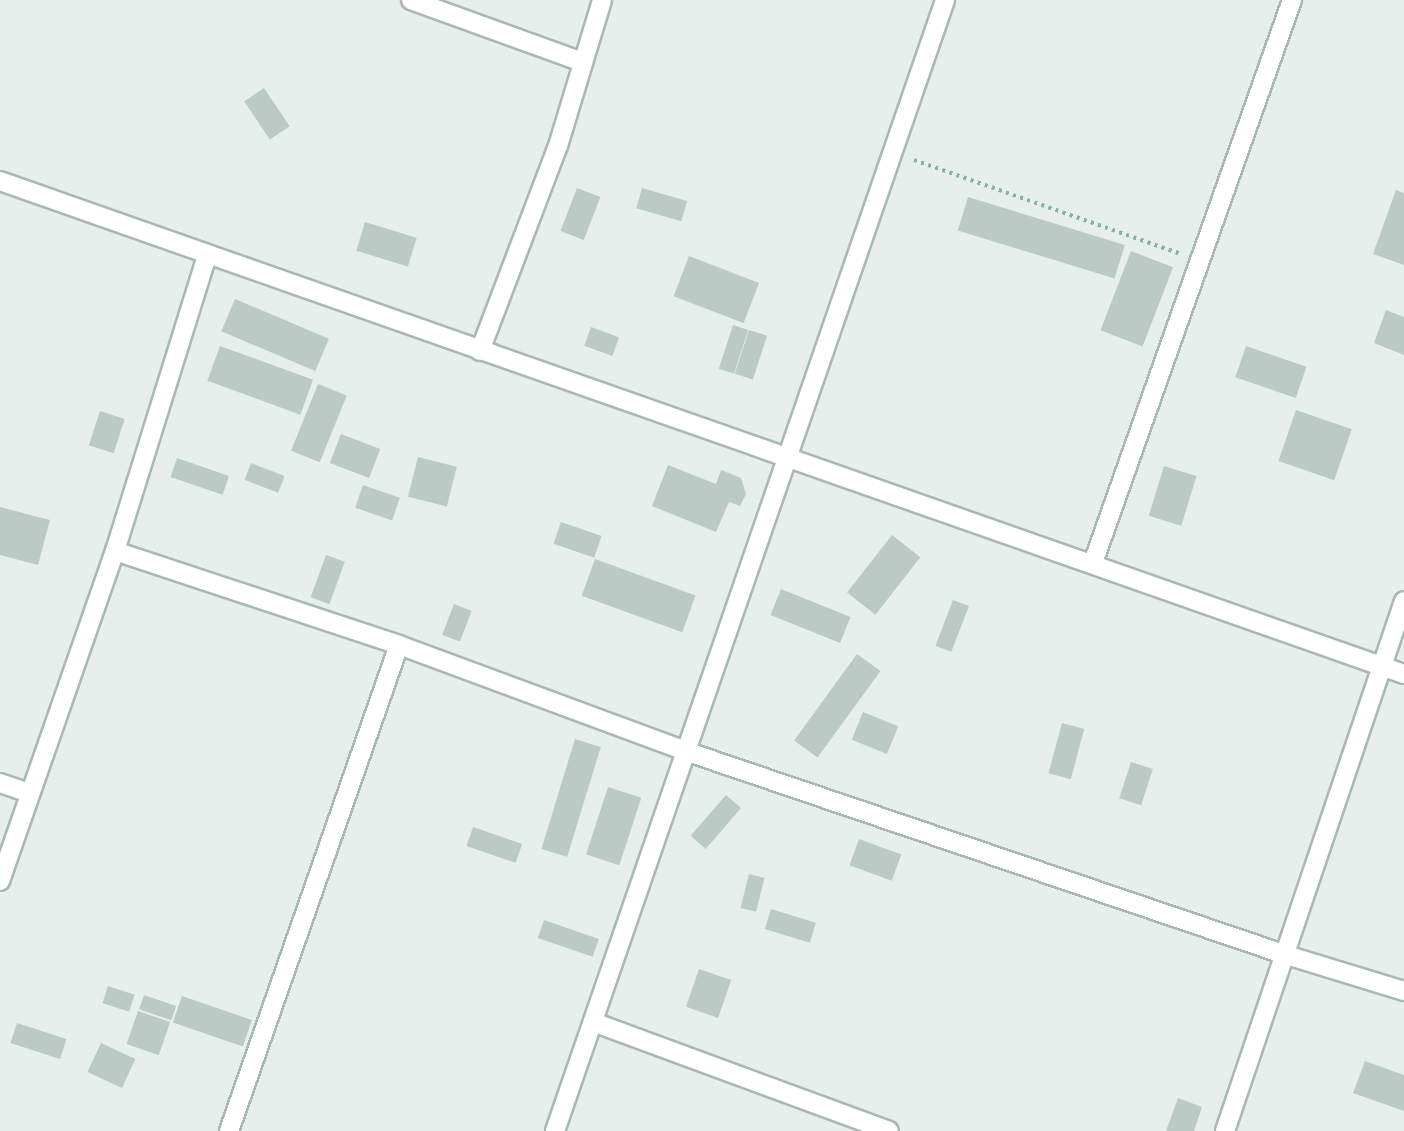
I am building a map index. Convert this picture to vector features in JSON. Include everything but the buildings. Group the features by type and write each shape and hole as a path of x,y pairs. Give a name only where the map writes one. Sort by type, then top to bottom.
{"street":[{"path":"411,0 582,62"},
{"path":"480,351 558,146 602,0"},
{"path":"555,1131 688,752 786,456 945,0"},
{"path":"1093,563 1292,0"},
{"path":"0,181 1404,674"},
{"path":"0,881 115,550 207,255"},
{"path":"115,550 399,645 688,752 1283,954 1404,991"},
{"path":"1225,1131 1404,601"},
{"path":"229,1131 399,645"},
{"path":"0,783 29,793"},
{"path":"593,1022 890,1131"}],"path":[{"path":"893,152 1201,261"}]}
